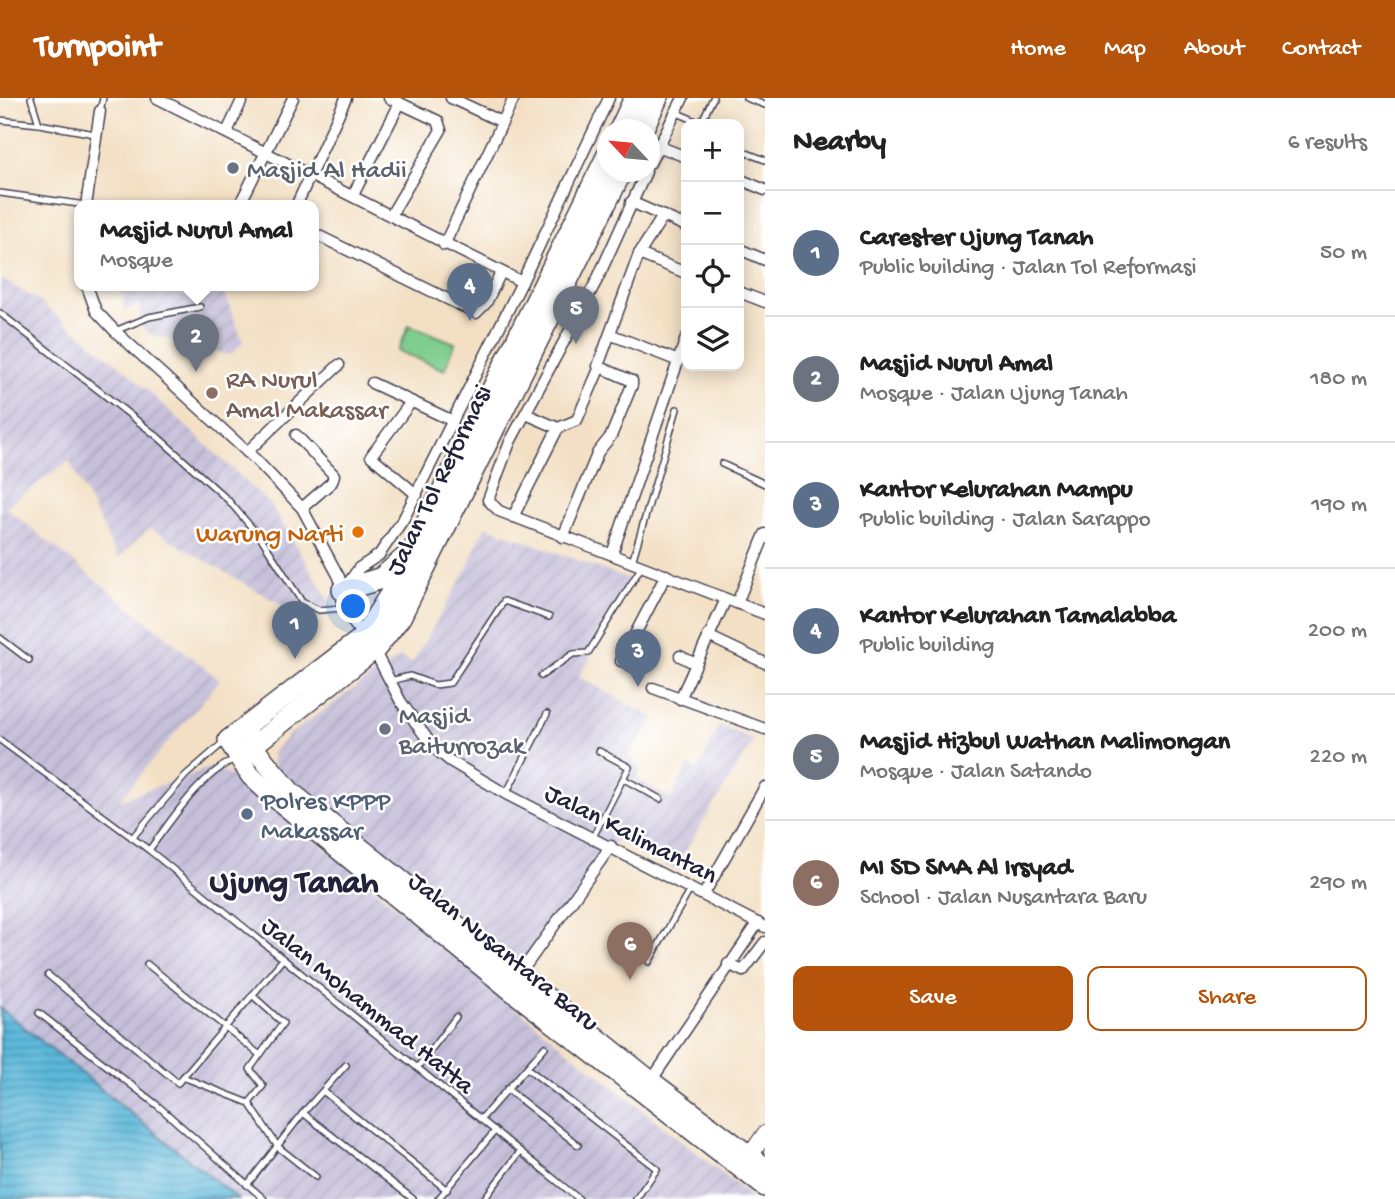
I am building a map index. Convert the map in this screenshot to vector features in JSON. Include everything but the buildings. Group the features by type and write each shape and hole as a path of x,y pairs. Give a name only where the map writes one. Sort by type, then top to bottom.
{"highway":[{"path":"625,119 635,98"},
{"path":"647,119 657,98"},
{"name":"Jalan Tol Reformasi","path":"369,643 382,611 597,175"},
{"name":"Jalan Tol Reformasi","path":"240,743 265,709 369,643 400,617 616,182"},
{"path":"343,599 382,578 413,552"},
{"name":"Jalan Nusantara Baru","path":"240,743 508,988 752,1164"},
{"name":"Jalan Nusantara Baru","path":"399,888 519,975 651,1081 752,1164 765,1187"}],"main road":[{"path":"752,1164 765,1134"}],"street":[{"path":"157,98 522,282"},
{"path":"227,132 243,98"},
{"path":"242,200 293,98"},
{"path":"299,200 346,98"},
{"path":"389,98 438,121 441,130 391,215"},
{"path":"451,98 502,122"},
{"path":"444,244 514,98"},
{"path":"343,599 359,568 379,555 417,495 609,98"},
{"path":"660,142 683,98"},
{"path":"353,195 400,103"},
{"path":"87,200 100,111"},
{"path":"660,147 681,155"},
{"path":"744,181 765,190"},
{"path":"641,182 597,281 510,442 488,500 499,511 513,517 765,614"},
{"path":"631,202 681,224"},
{"path":"513,517 558,428 579,417 612,335 639,254 663,216"},
{"path":"319,236 476,313 486,303 501,272"},
{"path":"744,251 765,260"},
{"path":"639,254 681,270"},
{"name":"Jalan Kalimantan","path":"89,291 96,311 115,331 247,452 302,508 339,577 343,599 390,681 433,747 450,761 506,793 762,925"},
{"path":"744,294 765,302"},
{"path":"612,335 676,360"},
{"path":"612,554 681,349"},
{"path":"247,452 339,365"},
{"path":"563,537 598,452 611,436 632,385 632,381 599,369"},
{"path":"372,383 453,421"},
{"path":"411,402 371,456 417,495"},
{"path":"526,414 558,428"},
{"path":"296,435 334,475 332,482 302,508"},
{"path":"737,603 765,534"},
{"path":"621,661 666,575"},
{"path":"680,699 726,598"},
{"path":"708,636 765,663"},
{"path":"680,656 696,664"},
{"path":"653,688 765,729"},
{"path":"704,894 765,787"},
{"path":"519,975 611,846"},
{"path":"651,1081 728,964 762,925"},
{"path":"728,964 743,971 765,943"}],"lane":[{"path":"31,98 39,124"},
{"path":"100,111 103,98"},
{"path":"704,119 713,98"},
{"path":"746,98 765,105"},
{"path":"675,112 692,119"},
{"path":"0,120 95,134"},
{"path":"744,152 765,160"},
{"path":"0,193 74,204"},
{"path":"115,331 149,317 200,307"},
{"path":"0,313 158,437 228,500 263,541 302,602 319,610 343,599"},
{"path":"541,676 573,654 588,653 637,564 677,409"},
{"path":"722,464 765,484"},
{"path":"390,681 410,676 435,685 450,683 504,601 549,617"},
{"path":"0,638 29,660"},
{"path":"506,793 547,714"},
{"name":"Jalan Mohammad Hatta","path":"0,740 149,850 579,1199"},
{"path":"132,838 186,775 240,743"},
{"path":"149,850 199,786 240,743"},
{"path":"593,837 624,779 628,766 599,751"},
{"path":"624,779 660,799"},
{"path":"649,962 691,887"},
{"path":"47,975 178,1083 283,959"},
{"path":"147,964 260,1055"},
{"path":"248,1103 263,1086 250,1069 283,1023 252,995"},
{"path":"39,1013 157,1105 264,1199"},
{"path":"418,1068 456,1017"},
{"path":"481,1119 545,1047"},
{"path":"247,1185 303,1113 346,1065"},
{"path":"527,1068 657,1169 636,1199"},
{"path":"183,1077 248,1103 278,1147 316,1177"},
{"path":"508,1089 578,1145"},
{"path":"323,1091 447,1190"},
{"path":"303,1113 413,1199"},
{"path":"438,1199 495,1131"},
{"path":"484,1199 520,1152"}],"shaded area":[{"path":"0,278 39,301 131,375 271,505 338,615 305,619 150,528 118,558 69,461 5,507 220,680 119,800 212,767 251,785 545,1032 754,1199 238,1199 0,1008"},
{"path":"121,291 224,291 243,342 230,355 149,334 139,323 140,305 125,310"},
{"path":"485,526 631,580 590,644 590,660 578,676 654,718 628,756 640,769 637,778 671,800 688,765 698,771 719,725 754,740 674,869 616,840 590,879 522,966 277,771 272,754 289,735 400,657 412,663 465,573"}],"green space":[{"path":"409,325 455,343 445,370 398,351"}],"water":[{"path":"0,1008 238,1199 0,1199"}],"place":[{"name":"Masjid Al Hadii","path":"233,168"},
{"name":"Kantor Kelurahan Tamalabba","path":"470,321"},
{"name":"Masjid Hizbul Wathan Malimongan","path":"576,344"},
{"name":"Masjid Nurul Amal","path":"196,372"},
{"name":"RA Nurul Amal Makassar","path":"212,393"},
{"name":"Warung Narti","path":"358,532"},
{"name":"Carester Ujung Tanah","path":"295,659"},
{"name":"Kantor Kelurahan Mampu","path":"638,687"},
{"name":"Masjid Baiturrozak","path":"385,729"},
{"name":"Polres KPPP Makassar","path":"247,814"},
{"name":"MI SD SMA Al Irsyad","path":"630,980"}],"district":[{"name":"Ujung Tanah","path":"294,879"}]}
